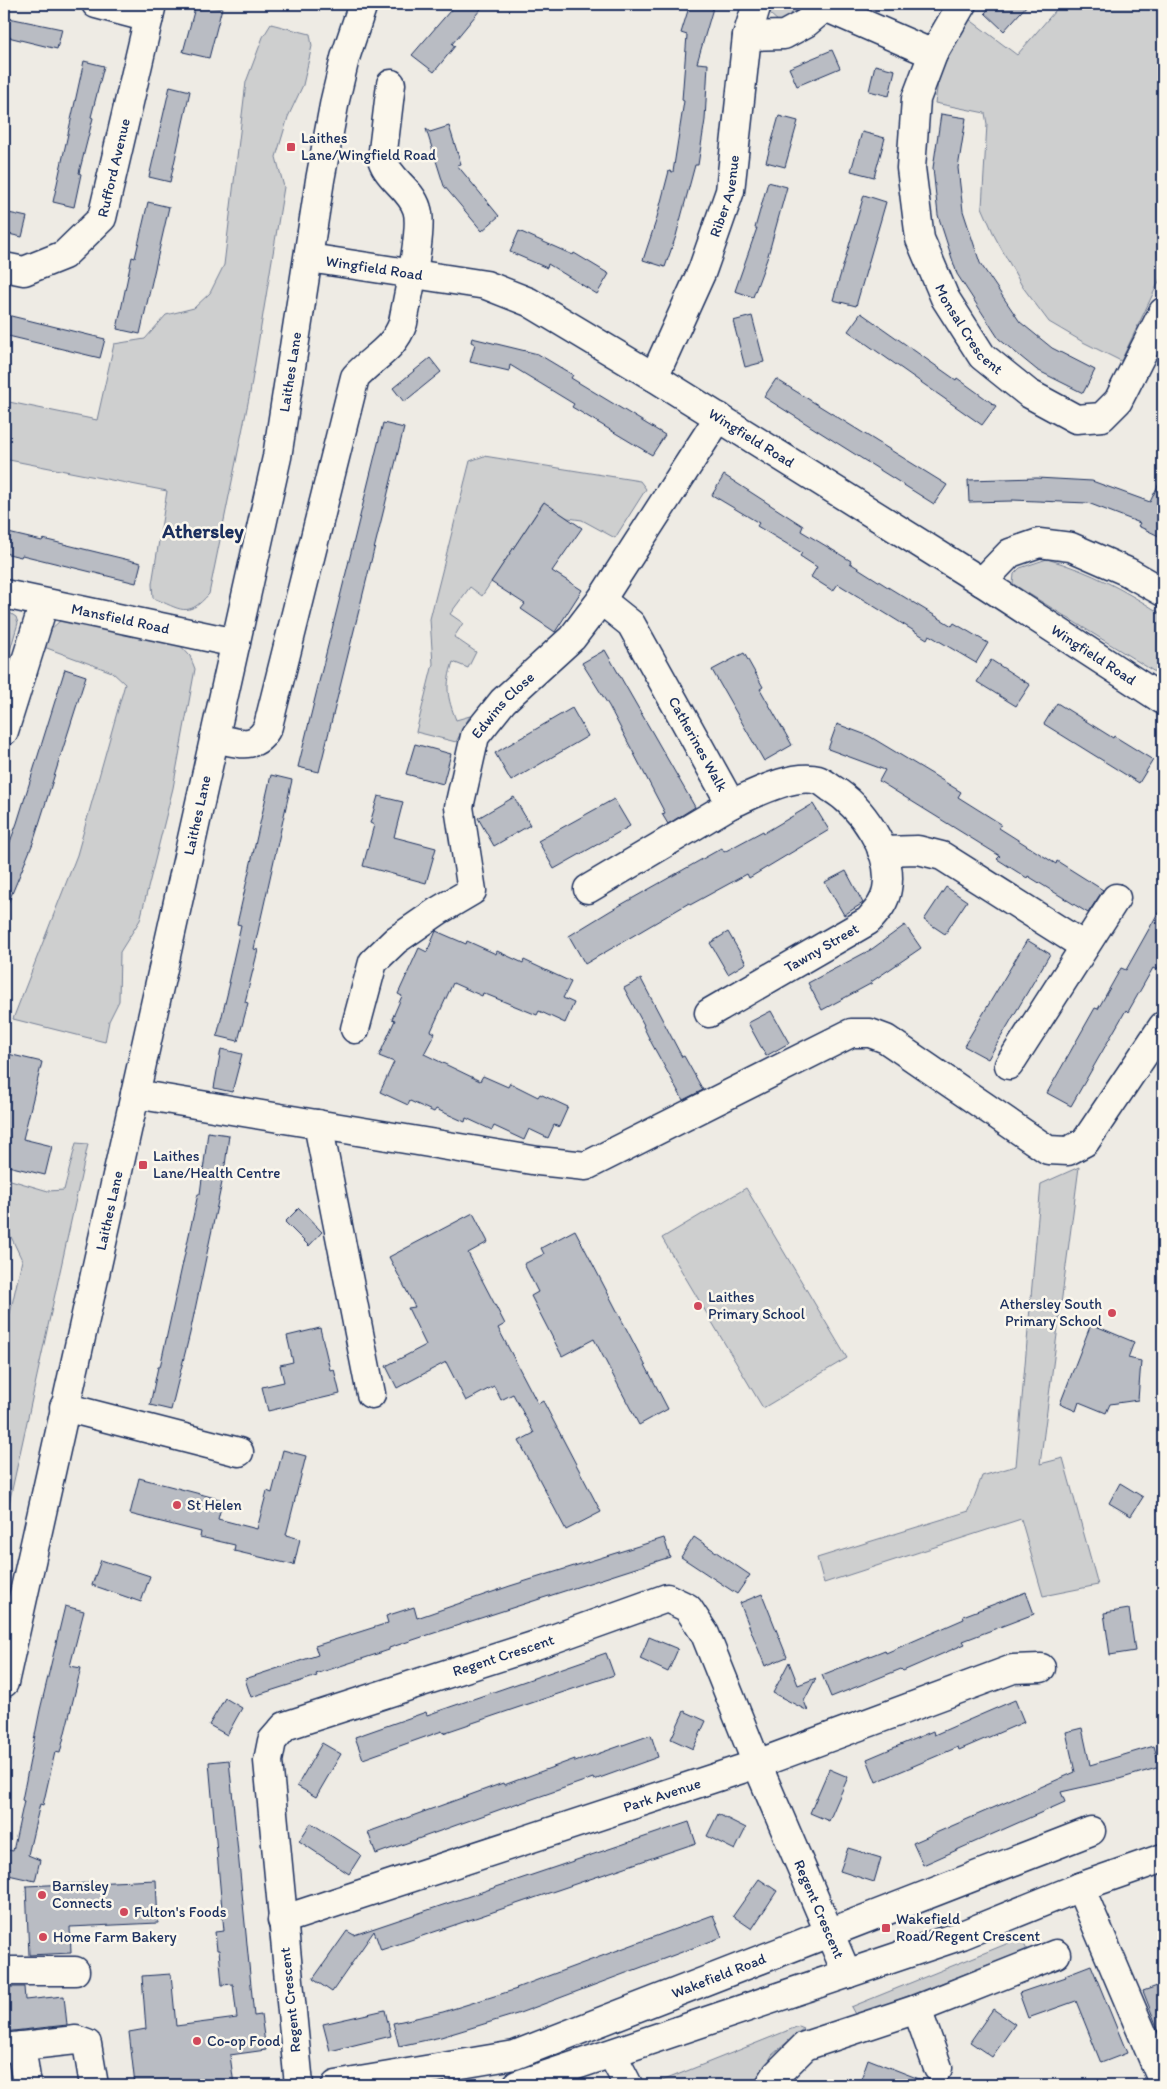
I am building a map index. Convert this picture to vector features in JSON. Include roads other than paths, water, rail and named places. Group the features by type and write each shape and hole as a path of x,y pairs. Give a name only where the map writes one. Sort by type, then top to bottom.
{"street":[{"path":"96,4 151,11"},
{"name":"Laithes Lane","path":"4,1683 277,458 320,180 335,100 345,58 363,4"},
{"name":"Riber Avenue","path":"654,377 702,271 730,191 747,36 757,4"},
{"name":"Monsal Crescent","path":"962,4 933,54 916,99 911,168 920,239 945,298 982,356 1028,393 1076,419 1102,417 1118,401 1163,312"},
{"path":"747,36 784,35 806,23 825,5 933,54"},
{"name":"Rufford Avenue","path":"4,266 24,271 64,255 102,218 151,11"},
{"path":"214,738 246,743 256,742 263,737 268,726 355,377 367,364 391,346 398,337 403,323 419,229 417,209 409,196 385,169 382,159 390,84"},
{"name":"Wingfield Road","path":"309,258 486,285 528,302 719,417 982,582 1163,700"},
{"name":"Edwins Close","path":"355,1029 373,962 396,940 438,910 472,891 459,807 475,736 503,701 572,638 601,600 719,417"},
{"path":"982,582 1010,553 1039,543 1071,548 1128,572 1163,592"},
{"name":"Mansfield Road","path":"4,594 236,643"},
{"name":"Catherines Walk","path":"588,890 731,804 631,624 601,600"},
{"path":"4,730 44,603"},
{"name":"Tawny Street","path":"709,1014 868,921 884,903 888,888 888,871 882,851 866,819 841,794 818,780 789,780 731,804"},
{"path":"882,851 918,850 942,856 1084,946"},
{"path":"1009,1066 1116,898"},
{"path":"135,1094 538,1160 586,1166 851,1033 870,1033 886,1039 1048,1150 1068,1151 1085,1142 1163,1026"},
{"path":"318,1124 371,1394"},
{"path":"64,1407 239,1452"},
{"name":"Regent Crescent","path":"298,2085 268,1761 272,1741 285,1726 536,1644 667,1598 688,1608 705,1634 757,1764 847,1974"},
{"name":"Park Avenue","path":"282,1920 757,1764 1013,1668 1040,1668"},
{"name":"Wakefield Road","path":"336,2085 515,2055 1091,1831"},
{"path":"517,2085 962,1934 1080,1887 1163,1858"},
{"path":"1080,1887 1163,2082"},
{"path":"770,2085 777,2074 805,2046 917,2009 1056,1954"},
{"path":"4,1971 76,1971"},
{"path":"917,2009 938,2068"},
{"path":"27,2085 12,2047 76,2040 87,2044 94,2085"},
{"path":"612,2054 628,2085"}],"place":[{"name":"Laithes Lane/Wingfield Road","path":"291,147"},
{"name":"Laithes Lane/Health Centre","path":"143,1165"},
{"name":"Laithes Primary School","path":"698,1306"},
{"name":"Athersley South Primary School","path":"1112,1313"},
{"name":"St Helen","path":"177,1505"},
{"name":"Barnsley Connects","path":"42,1895"},
{"name":"Fulton's Foods","path":"124,1912"},
{"name":"Wakefield Road/Regent Crescent","path":"886,1928"},
{"name":"Home Farm Bakery","path":"43,1937"},
{"name":"Co-op Food","path":"197,2041"}],"district":[{"name":"Athersley","path":"203,531"}]}
